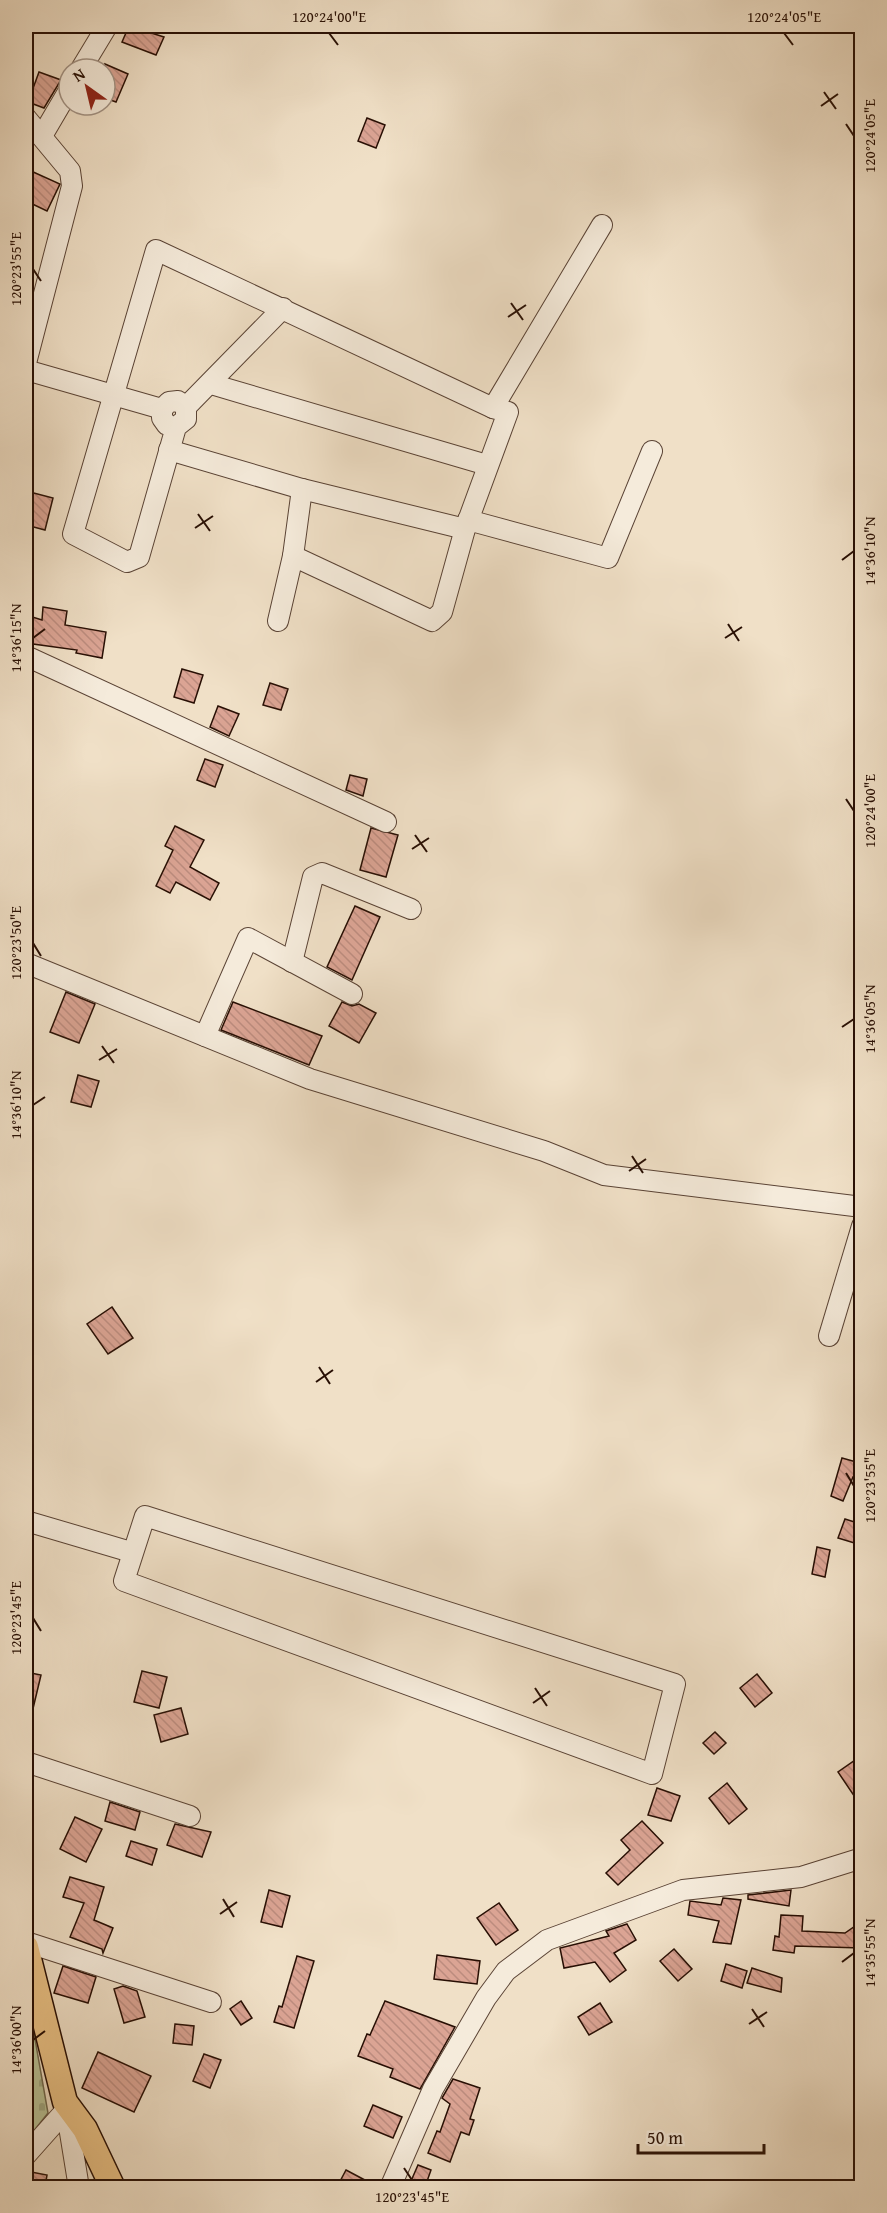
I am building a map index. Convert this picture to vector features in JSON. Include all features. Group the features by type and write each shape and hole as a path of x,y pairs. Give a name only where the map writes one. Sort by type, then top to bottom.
{"main road":[{"path":"26,1947 65,2106 85,2129 113,2187"}],"street":[{"path":"88,57 107,26"},
{"path":"42,136 57,110"},
{"path":"26,118 70,171 72,186 26,363"},
{"path":"493,408 602,225"},
{"path":"283,308 186,407 186,419 176,426 139,557 127,562 73,534 156,250 283,308 493,408 508,412 466,524 442,612 432,621 293,556"},
{"path":"26,370 162,409"},
{"path":"211,384 487,465"},
{"path":"176,426 167,425 162,418 162,409 169,402 178,401 186,407"},
{"path":"169,450 302,489 466,524 608,558 652,451"},
{"path":"278,621 293,556 302,489"},
{"path":"26,656 386,822"},
{"path":"292,962 313,877 322,873 411,909"},
{"path":"205,1036 248,938 352,994"},
{"path":"26,963 310,1079 544,1151 604,1174 861,1207"},
{"path":"829,1336 861,1226"},
{"path":"145,1516 675,1684 652,1774 124,1581 131,1552 145,1516"},
{"path":"26,1521 131,1552"},
{"path":"26,1762 190,1816"},
{"path":"390,2187 433,2089 486,1998 506,1971 547,1940 682,1890 801,1876 861,1858"},
{"path":"26,1942 211,2002"},
{"path":"26,2155 65,2106"},
{"path":"65,2106 79,2187"}],"green space":[{"path":"26,1988 48,2113 26,2141"}],"building":[{"path":"129,26 164,37 156,55 122,42"},
{"path":"117,69 128,74 117,100"},
{"path":"39,72 57,79 57,87 44,108 28,102"},
{"path":"367,118 385,125 376,148 358,141"},
{"path":"31,171 60,184 47,211 26,201 26,183"},
{"path":"26,491 53,498 45,530 26,525"},
{"path":"43,607 67,611 65,625 106,632 102,658 76,653 77,650 26,643 26,615 42,620"},
{"path":"182,669 203,675 194,703 174,697"},
{"path":"270,683 288,689 281,710 263,705"},
{"path":"218,706 239,714 229,736 210,727"},
{"path":"205,759 223,765 215,787 197,780"},
{"path":"350,775 367,779 363,796 346,790"},
{"path":"175,826 204,840 190,867 219,883 210,900 176,882 170,893 156,886 173,850 165,846"},
{"path":"371,828 398,835 386,877 360,870"},
{"path":"355,906 380,917 352,980 327,967"},
{"path":"66,992 95,1004 79,1043 50,1032"},
{"path":"233,1002 322,1036 309,1065 221,1030"},
{"path":"342,1002 352,1006 359,1004 376,1013 359,1043 329,1026"},
{"path":"78,1075 99,1081 91,1107 71,1102"},
{"path":"112,1307 133,1338 108,1354 87,1324"},
{"path":"842,1458 860,1463 856,1478 853,1477 843,1501 831,1496"},
{"path":"845,1519 861,1524 861,1545 838,1538"},
{"path":"817,1547 830,1550 825,1577 812,1574"},
{"path":"142,1671 167,1677 159,1708 134,1702"},
{"path":"26,1672 41,1675 31,1717 26,1716"},
{"path":"757,1674 772,1693 755,1707 740,1688"},
{"path":"181,1708 188,1734 161,1742 154,1715"},
{"path":"715,1732 726,1743 714,1754 703,1743"},
{"path":"861,1756 861,1806 838,1772"},
{"path":"727,1783 747,1809 729,1824 709,1798"},
{"path":"657,1788 680,1796 671,1821 648,1815"},
{"path":"110,1802 140,1812 135,1830 105,1821"},
{"path":"75,1817 102,1829 86,1862 60,1849"},
{"path":"642,1821 663,1843 618,1885 606,1873 630,1850 621,1840"},
{"path":"175,1824 211,1832 202,1857 167,1845"},
{"path":"131,1841 157,1849 152,1865 126,1856"},
{"path":"70,1877 104,1887 94,1920 113,1928 103,1953 102,1949 70,1937 84,1903 63,1897"},
{"path":"269,1890 290,1896 282,1927 261,1922"},
{"path":"791,1890 789,1906 748,1899 748,1895"},
{"path":"723,1898 741,1900 731,1944 713,1942 719,1921 688,1915 690,1901 721,1905"},
{"path":"499,1903 518,1930 496,1945 477,1918"},
{"path":"781,1915 803,1916 802,1931 845,1933 861,1922 861,1948 795,1946 794,1953 773,1950 775,1936 779,1937"},
{"path":"627,1924 636,1940 614,1953 626,1970 610,1982 595,1962 564,1968 560,1948 609,1936 606,1931"},
{"path":"674,1949 692,1969 678,1981 660,1961"},
{"path":"437,1955 480,1961 477,1984 434,1979"},
{"path":"297,1956 314,1961 294,2028 274,2022 279,2006 282,2007"},
{"path":"726,1964 747,1971 742,1988 721,1981"},
{"path":"63,1966 96,1977 88,2003 54,1993"},
{"path":"752,1968 782,1978 781,1992 747,1983"},
{"path":"123,1986 137,1991 145,2017 124,2023 114,1989"},
{"path":"241,2001 252,2018 241,2025 230,2009"},
{"path":"385,2001 455,2027 420,2089 390,2077 393,2069 358,2056"},
{"path":"600,2003 612,2022 589,2035 578,2017"},
{"path":"175,2024 194,2026 192,2045 173,2043"},
{"path":"98,2052 151,2076 134,2112 82,2088"},
{"path":"204,2054 221,2060 210,2088 193,2081"},
{"path":"453,2079 480,2088 470,2119 474,2120 469,2135 461,2132 450,2162 428,2153 437,2131 440,2132 450,2104 442,2098"},
{"path":"373,2105 402,2117 393,2138 364,2126"},
{"path":"418,2165 431,2170 425,2187 411,2181"},
{"path":"346,2170 378,2187 337,2187"},
{"path":"26,2171 47,2175 45,2187 26,2187"}]}
